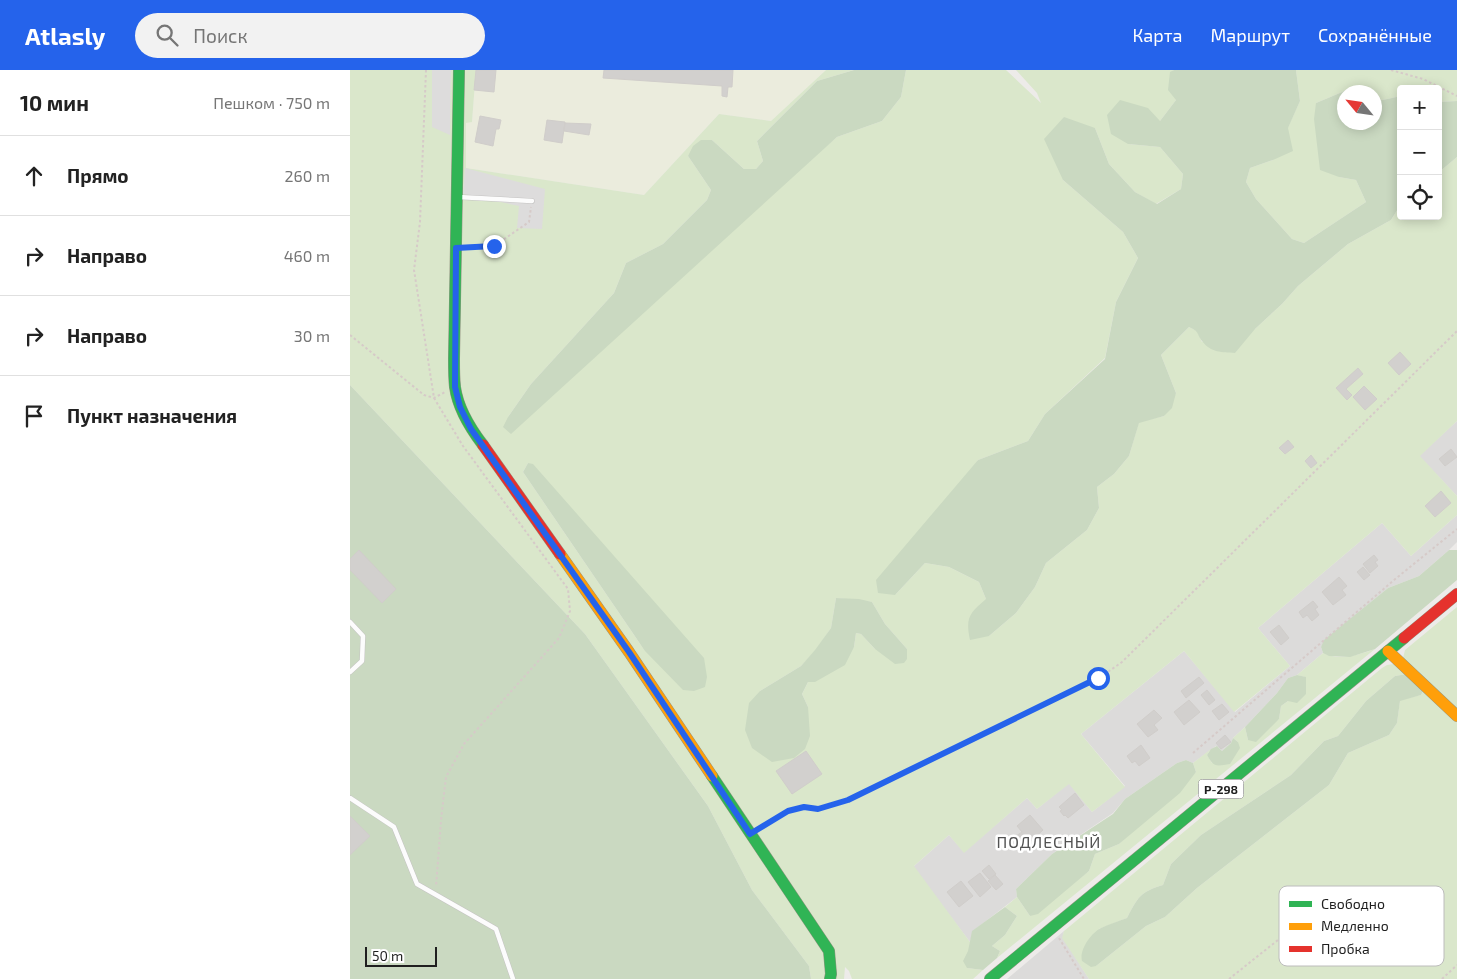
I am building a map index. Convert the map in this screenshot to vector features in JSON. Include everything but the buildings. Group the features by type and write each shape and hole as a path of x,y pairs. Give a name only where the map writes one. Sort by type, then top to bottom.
{"main road":[{"path":"459,70 455,387 460,407 471,429 629,652 828,951 830,979"},
{"name":"Р-298","path":"990,979 1457,594"},
{"path":"1388,651 1457,716"}],"lane":[{"path":"457,197 532,201"},
{"path":"350,622 363,636 362,661 350,672"},
{"path":"350,798 394,826 417,884 496,929 513,979"}],"path":[{"path":"426,70 420,222 414,270 434,398 463,446 568,589 570,611 559,638 464,744 446,777 436,895"},
{"path":"1391,70 1423,79 1457,96"},
{"path":"456,248 494,246 529,222 532,201"},
{"path":"750,834 788,811 804,807 818,809 848,800 1098,678 1122,662 1457,331"},
{"path":"350,335 424,395 434,398 455,387"},
{"path":"1193,753 1394,580 1457,529"},
{"path":"1054,927 1084,979"},
{"path":"1229,979 1278,940"},
{"path":"1442,979 1457,965"}],"shaded area":[{"path":"432,70 451,70 450,135 432,127"},
{"path":"476,70 826,70 771,121 719,114 644,195 466,168 466,122 472,122"},
{"path":"465,168 545,189 542,229 517,228 519,206 463,194"},
{"path":"1457,421 1457,496 1419,456"},
{"path":"1457,515 1457,542 1419,576 1388,588 1325,640 1321,647 1323,653 1297,675 1288,678 1277,693 1222,751 1216,746 1193,763 1186,760 1177,763 1125,799 1113,813 1052,854 1016,889 1017,897 973,931 970,942 913,867 949,835 964,852 1027,798 1037,809 1069,783 1092,812 1125,786 1081,734 1184,651 1235,712 1290,666 1258,628 1382,523 1411,556"},
{"path":"1064,931 1063,938 1089,979 1007,979"}],"green space":[{"path":"350,70 476,70 472,122 466,123 466,168 644,195 719,114 771,121 826,70 854,70 817,81 757,141 763,161 756,169 744,169 712,140 688,156 711,190 707,200 663,244 626,263 614,293 531,384 508,417 837,137 882,121 901,97 906,70 1006,70 1041,103 1037,93 1016,70 1174,70 1170,73 1176,100 1160,121 1128,144 1160,147 1183,174 1181,189 1156,204 1135,192 1109,164 1095,128 1063,180 1123,232 1138,258 1116,302 1105,358 1045,414 1028,441 978,460 895,595 925,563 949,567 979,582 986,599 989,636 1016,613 1035,587 1046,563 1087,530 1099,508 1097,487 1114,474 1129,456 1139,422 1164,416 1176,393 1161,355 1189,327 1197,331 1202,342 1255,329 1298,286 1348,244 1391,220 1397,210 1397,220 1442,220 1442,170 1457,157 1457,421 1420,456 1457,496 1457,515 1411,556 1382,523 1258,628 1290,666 1234,712 1184,651 1081,734 1125,787 1092,812 1069,784 1037,809 1027,798 964,853 949,835 914,866 970,942 967,968 983,970 973,979 852,979 845,967 844,979 811,979 809,966 752,890 708,806 585,634 350,385","holes":["528,463 645,651 523,472","836,598 872,602 885,624 907,649 875,649 861,634 856,633 854,647 808,682 802,694 808,707 760,691 801,666 816,650 831,628"]},
{"path":"854,70 906,70 901,97 882,121 837,137 511,434 503,427 531,384 614,293 626,263 663,244 707,200 711,190 688,156 693,146 701,140 712,140 744,169 756,169 763,161 757,141 817,81"},
{"path":"1174,70 1296,70 1300,101 1288,128 1293,151 1250,168 1246,182 1256,199 1292,239 1304,243 1366,202 1356,180 1339,177 1320,170 1314,119 1316,103 1337,94 1337,130 1382,130 1382,100 1397,97 1397,210 1391,220 1348,244 1298,286 1255,329 1235,353 1209,348 1196,332 1189,327 1161,355 1176,393 1172,408 1164,416 1139,423 1129,456 1114,474 1097,487 1099,508 1087,530 1046,563 1035,587 1016,613 989,636 970,640 968,626 970,616 986,599 979,582 949,567 925,563 895,595 878,593 876,580 978,460 1028,441 1045,414 1105,359 1116,302 1138,258 1123,232 1063,180 1044,139 1064,117 1095,128 1109,164 1135,192 1157,204 1181,189 1183,174 1160,147 1128,144 1111,134 1107,115 1120,100 1148,108 1160,121 1176,100 1168,90 1170,72"},
{"path":"1296,70 1457,70 1457,101 1442,102 1442,85 1397,85 1397,97 1382,100 1382,85 1337,85 1337,94 1316,103 1339,177 1356,180 1366,202 1304,243 1292,239 1256,199 1246,182 1250,168 1273,160 1300,101"},
{"path":"1457,101 1457,157 1442,170 1442,130 1442,102"},
{"path":"350,385 585,634 708,806 752,890 809,966 811,979 350,979"},
{"path":"528,463 533,464 704,658 707,677 705,687 694,691 683,690 645,651 523,472"},
{"path":"1449,550 1457,550 1457,580 1375,649 1350,657 1329,656 1323,653 1321,647 1324,640 1388,588 1419,576"},
{"path":"836,598 859,599 872,602 885,624 907,649 907,659 904,663 895,664 875,649 861,634 856,633 854,647 845,665 815,682 808,682 802,694 808,707 810,736 805,749 794,758 772,762 752,748 745,730 749,703 760,691 801,666 815,650 831,628"},
{"path":"1457,607 1457,711 1403,658 1405,650"},
{"path":"1375,649 997,958 1000,951 992,946 1005,935 1017,916 1005,907 1017,897 1030,916 1089,871 1095,854 1119,844 1196,772 1193,763 1211,749 1207,755 1212,763 1238,742 1233,738 1245,727 1248,740 1279,719 1281,706 1288,701 1305,677 1297,675 1323,653 1342,657"},
{"path":"1394,664 1407,674 1395,676 1366,701 1338,736 1324,741 1291,775 1201,835 1171,864 1163,885 1144,893 1134,905 1127,918 1099,929 1096,966 1146,926 1165,917 1197,888 1329,785 1348,753 1389,735 1397,723 1400,700 1421,695 1424,689 1457,722 1457,979 1089,979 1062,938 1064,931 1387,665"},
{"path":"1407,674 1424,689 1421,695 1400,701 1397,723 1389,735 1348,753 1329,785 1197,888 1165,917 1146,926 1096,966 1091,967 1082,961 1084,947 1093,934 1097,930 1127,918 1140,896 1149,890 1163,885 1171,864 1201,835 1291,775 1324,741 1338,736 1366,701 1395,676"},
{"path":"1297,675 1306,677 1306,694 1297,703 1288,701 1281,706 1279,719 1256,742 1248,740 1245,727 1277,693 1288,678"},
{"path":"1233,738 1238,742 1240,748 1230,764 1214,764 1207,755 1211,749 1217,746 1222,751 1231,743"},
{"path":"1186,760 1193,763 1196,772 1180,793 1119,844 1095,854 1089,871 1038,914 1030,916 1017,897 1016,889 1052,854 1113,814 1125,799 1177,763"},
{"path":"1005,907 1017,916 1005,935 992,946 1000,951 997,958 983,970 967,968 963,961 968,951 972,931"}],"traffic: fast":[{"path":"459,70 454,380 462,411 483,445"},
{"path":"990,979 1404,638"},
{"path":"712,776 829,951 830,979"}],"traffic: slow":[{"path":"560,554 629,652 712,776"},
{"path":"1388,651 1457,716"}],"traffic: jam":[{"path":"483,445 560,554"},
{"path":"1404,638 1457,594"}],"district":[{"name":"ПОДЛЕСНЫЙ","path":"1049,841"}],"route":[{"path":"494,246 456,248 454,359 455,387 460,407 471,429 629,652 750,834 788,811 804,807 818,809 848,800 1098,678"}]}
